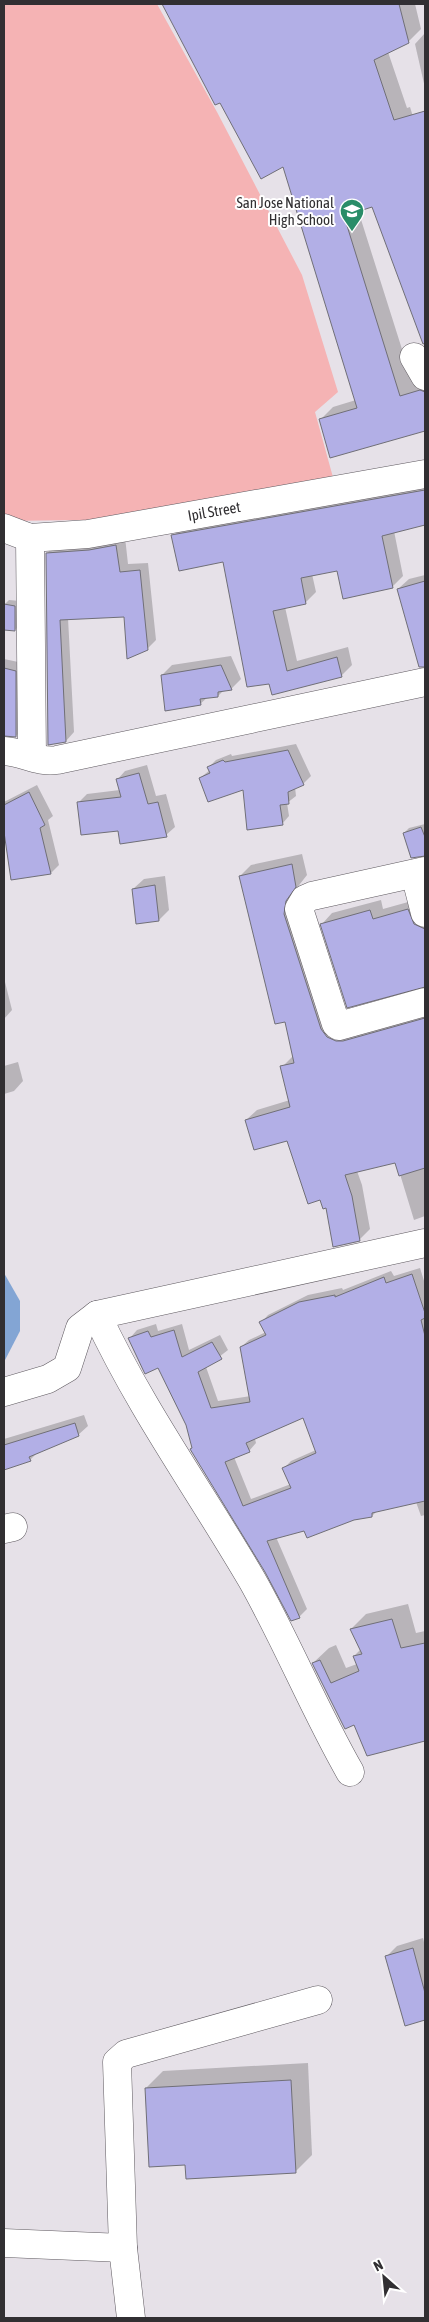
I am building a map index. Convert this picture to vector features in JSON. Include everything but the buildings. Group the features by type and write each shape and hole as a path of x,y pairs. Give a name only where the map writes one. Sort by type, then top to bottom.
{"street":[{"name":"Ipil Street","path":"4,528 30,538 88,534 425,474"},
{"path":"30,538 32,756"},
{"path":"4,751 16,751 40,760 57,760 425,682"},
{"path":"425,913 420,872 312,896 305,899 299,908 336,1024 339,1026 425,1002"},
{"path":"88,1322 425,1243"},
{"path":"4,1392 48,1379 67,1368 88,1322"},
{"path":"88,1322 123,1368 252,1580 350,1772"},
{"path":"131,2318 123,2248 117,2062 126,2054 132,2052 318,2000"},
{"path":"4,2243 123,2248"}],"shaded area":[{"path":"4,4 157,4 217,112 302,275 338,392 315,412 334,481 156,519 4,521"}],"water":[{"path":"4,1273 20,1301 20,1331 4,1362"}],"place":[{"name":"San Jose National High School","path":"352,232"}]}
